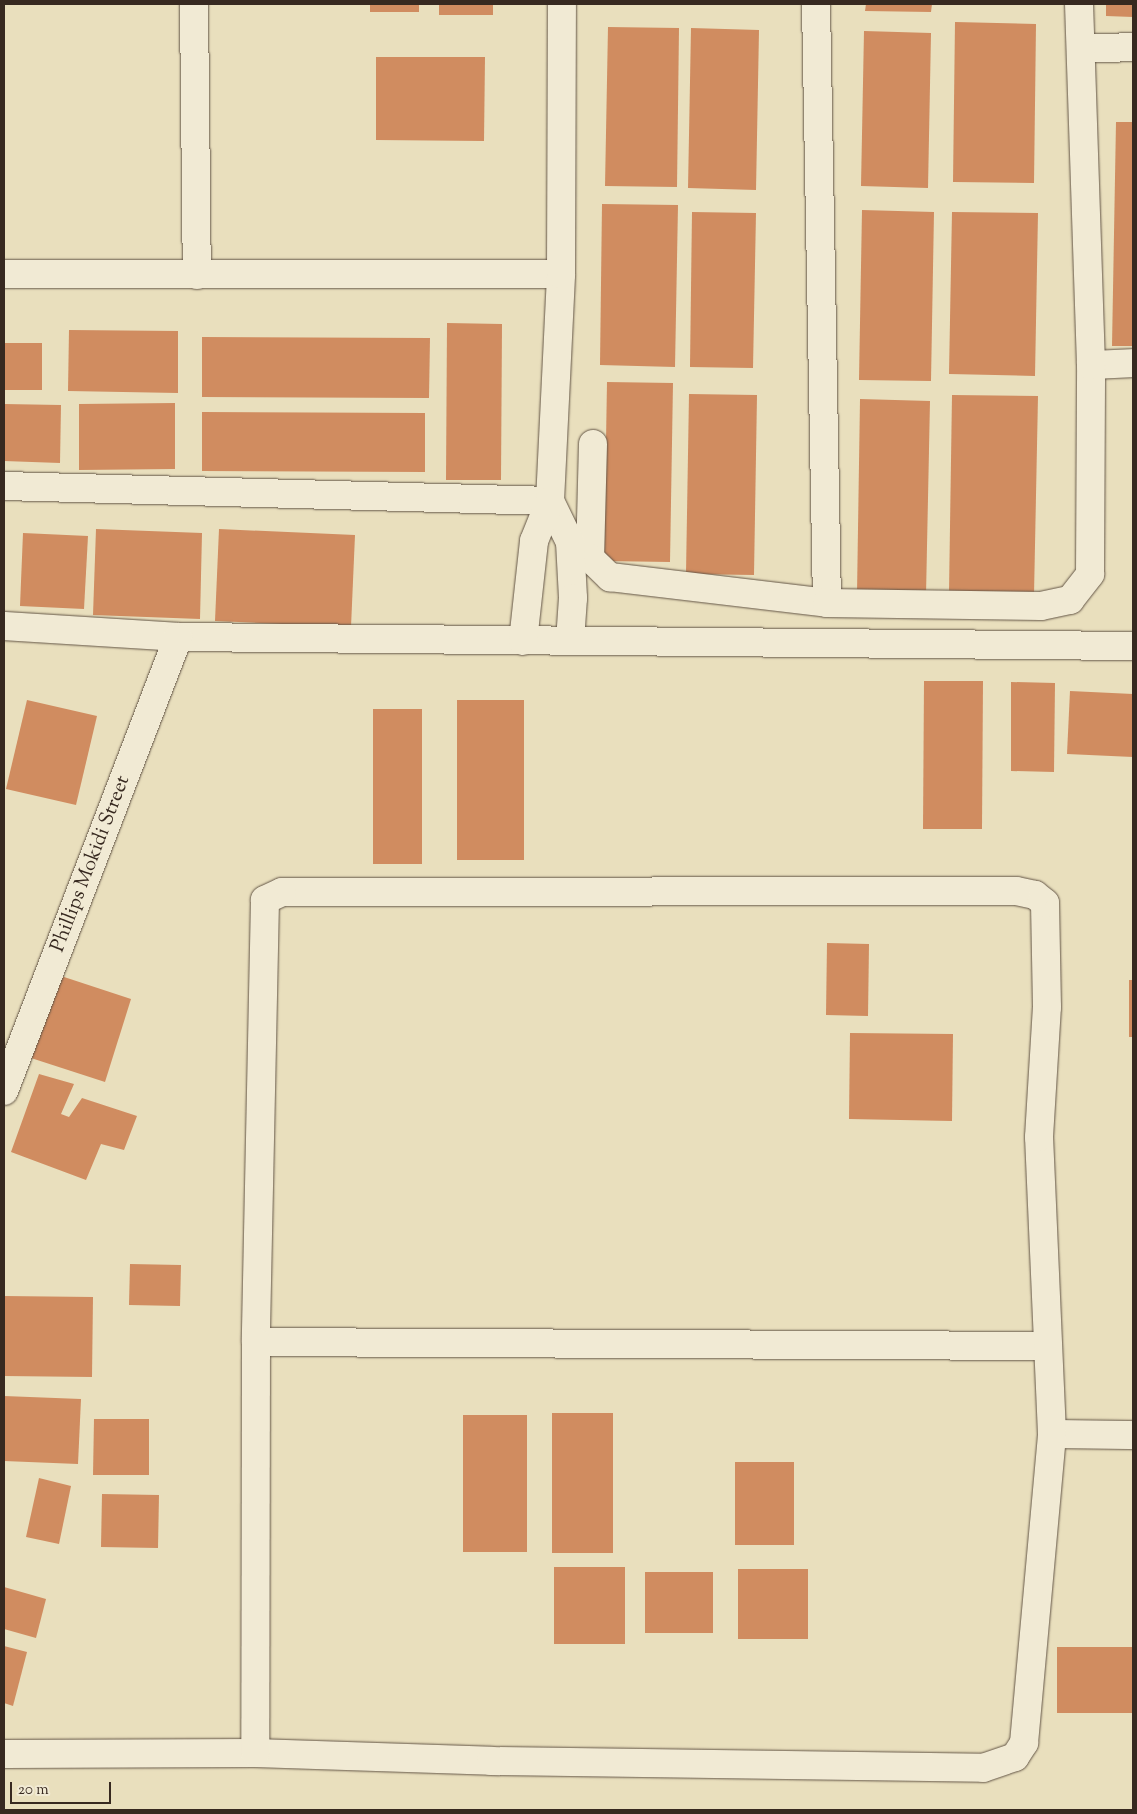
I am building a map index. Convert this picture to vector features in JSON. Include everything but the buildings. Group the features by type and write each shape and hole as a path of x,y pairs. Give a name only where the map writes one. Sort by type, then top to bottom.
{"street":[{"path":"194,4 197,275"},
{"path":"523,641 534,542 550,501 562,274 562,4"},
{"path":"816,4 827,603"},
{"path":"593,444 590,558 610,577 827,603 1041,606 1070,600 1090,574 1092,365 1079,4"},
{"path":"1081,49 1133,47"},
{"path":"4,274 562,274"},
{"path":"1092,365 1133,364"},
{"path":"4,486 550,501"},
{"path":"550,501 570,542 573,598 570,640"},
{"path":"4,626 178,636 1133,646"},
{"name":"Phillips Mokidi Street","path":"4,1091 178,636"},
{"path":"4,1754 255,1753 491,1761 983,1768 1003,1764 1015,1757 1024,1743 1052,1434 1039,1137 1047,1008 1045,903 1035,895 1016,891 273,895 265,900 263,909 256,1342 255,1753"},
{"path":"256,1342 1048,1346"},
{"path":"1052,1434 1133,1435"}]}
